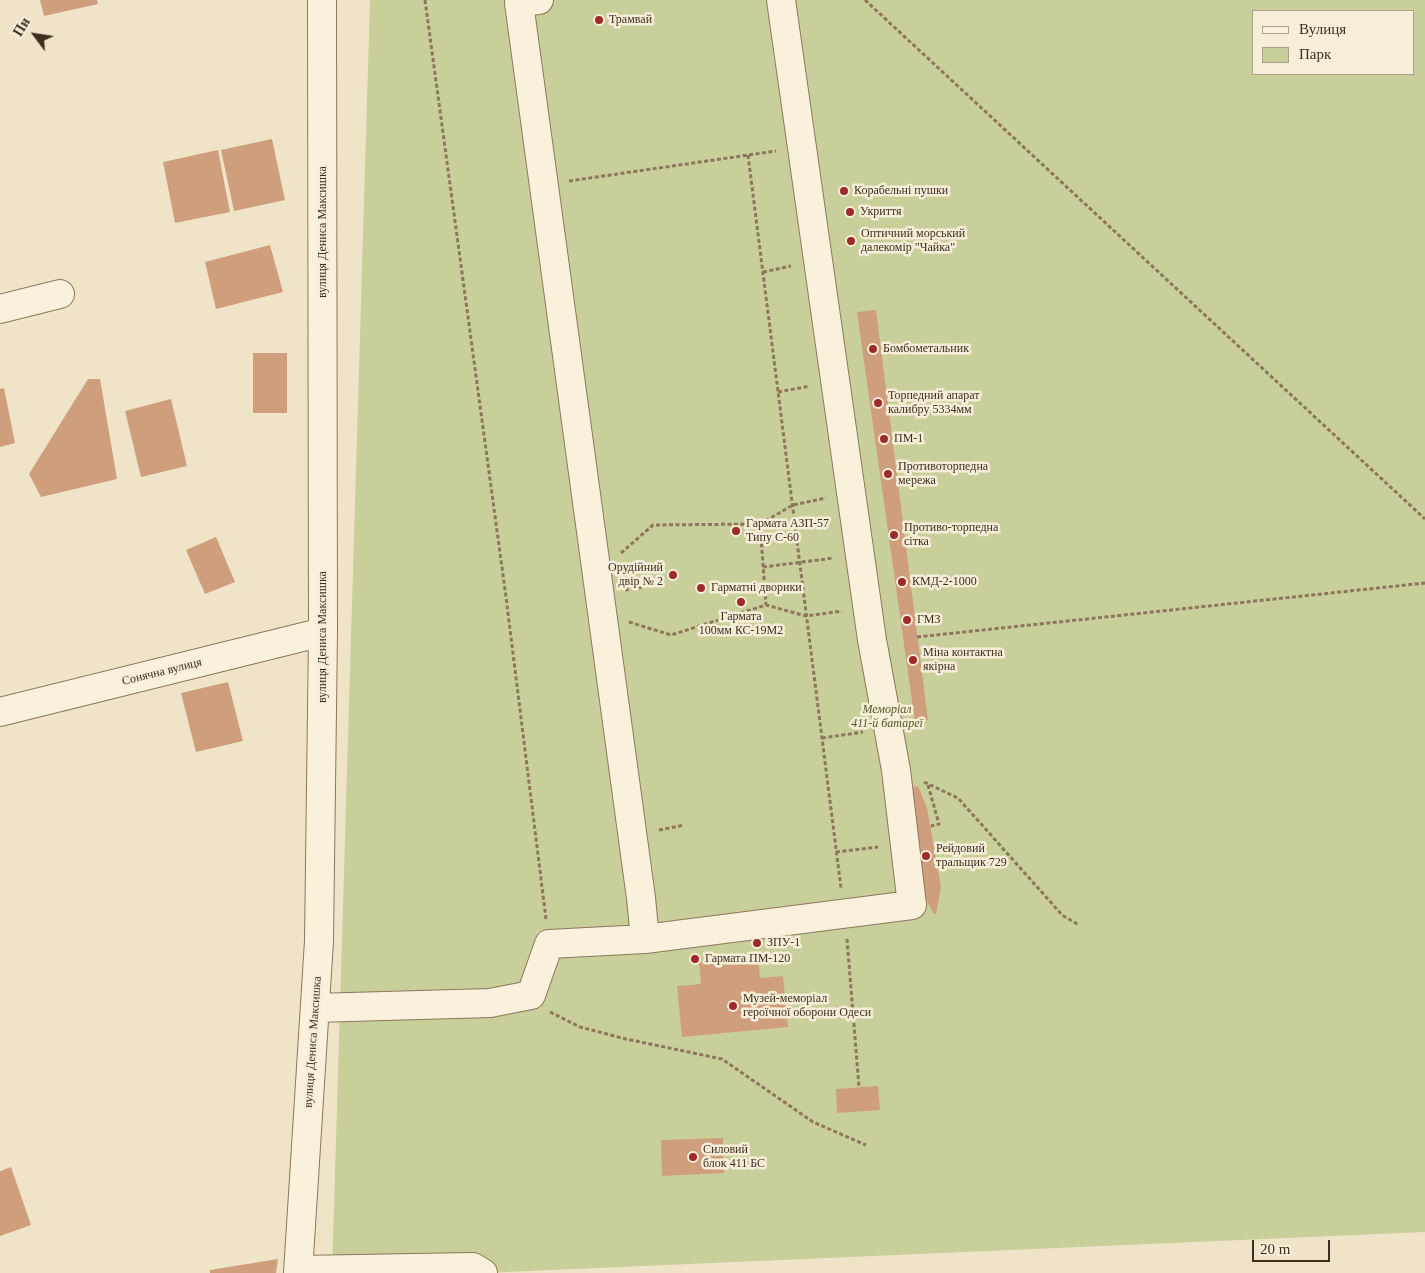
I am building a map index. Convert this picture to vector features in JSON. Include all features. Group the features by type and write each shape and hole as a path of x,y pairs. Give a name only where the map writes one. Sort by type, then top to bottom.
{"street":[{"name":"вулиця Дениса Максишка","path":"298,1272 319,941 323,632 322,0"},
{"path":"315,1008 490,1003 531,995 549,944 645,939 912,905 896,770 867,607 781,0"},
{"path":"526,1 544,184 645,939"},
{"path":"0,309 60,294"},
{"name":"Сонячна вулиця","path":"0,712 323,632"},
{"path":"298,1272 473,1267 483,1273"}],"path":[{"path":"425,0 506,597 549,944"},
{"path":"864,0 1425,519"},
{"path":"544,184 803,147"},
{"path":"748,155 845,914 859,1087"},
{"path":"597,575 653,525 760,524 793,505 851,492"},
{"path":"760,524 766,605"},
{"path":"763,567 860,554"},
{"path":"917,637 1425,583"},
{"path":"602,613 671,635 766,605 806,616 867,607"},
{"path":"822,738 889,728"},
{"path":"896,770 958,798 1062,915 1079,925"},
{"path":"928,784 939,824 931,826"},
{"path":"836,852 905,844"},
{"path":"531,995 545,1010 580,1027 626,1039 722,1059 813,1122 866,1144"}],"green space":[{"name":"Меморіал 411-й батареї","path":"370,0 1425,0 1425,1232 483,1273 332,1273"}],"building":[{"path":"40,0 97,0 98,4 44,16"},
{"path":"272,139 285,200 234,211 221,150"},
{"path":"218,150 230,212 175,223 163,162"},
{"path":"270,245 283,292 216,309 205,262"},
{"name":"Противоторпедна мережа","path":"876,310 928,720 915,722 857,312"},
{"path":"253,353 287,353 287,413 253,413"},
{"path":"88,379 100,379 117,479 41,497 29,474"},
{"path":"4,388 15,443 0,447 0,389"},
{"path":"171,399 187,466 141,477 125,411"},
{"path":"216,537 235,582 205,594 186,550"},
{"path":"228,682 243,741 196,752 181,693"},
{"name":"Рейдовий тральщик 729","path":"918,786 927,808 941,887 936,914 934,914 921,891 908,788"},
{"name":"Музей-меморіал героїчної оборони Одеси","path":"758,957 760,978 783,976 788,1027 682,1037 677,986 701,984 699,963"},
{"path":"878,1086 880,1110 837,1113 836,1089"},
{"name":"Силовий блок 411 БС","path":"723,1138 724,1173 662,1176 661,1140"},
{"path":"11,1167 31,1225 0,1236 0,1171"},
{"path":"278,1259 276,1273 210,1273 210,1270"}],"place":[{"name":"Трамвай","path":"599,20"},
{"name":"Корабельні пушки","path":"844,191"},
{"name":"Укриття","path":"850,212"},
{"name":"Оптичний морський далекомір \"Чайка\"","path":"851,241"},
{"name":"Бомбометальник","path":"873,349"},
{"name":"Торпедний апарат калибру 5334мм","path":"878,403"},
{"name":"ПМ-1","path":"884,439"},
{"name":"Противоторпедна мережа","path":"888,474"},
{"name":"Гармата АЗП-57 Типу С-60","path":"736,531"},
{"name":"Противо-торпедна сітка","path":"894,535"},
{"name":"Орудійний двір № 2","path":"673,575"},
{"name":"КМД-2-1000","path":"902,582"},
{"name":"Гарматні дворики","path":"701,588"},
{"name":"Гармата 100мм КС-19М2","path":"741,602"},
{"name":"ГМЗ","path":"907,620"},
{"name":"Міна контактна якірна","path":"913,660"},
{"name":"Рейдовий тральщик 729","path":"926,856"},
{"name":"ЗПУ-1","path":"757,943"},
{"name":"Гармата ПМ-120","path":"695,959"},
{"name":"Музей-меморіал героїчної оборони Одеси","path":"733,1006"},
{"name":"Силовий блок 411 БС","path":"693,1157"}]}
